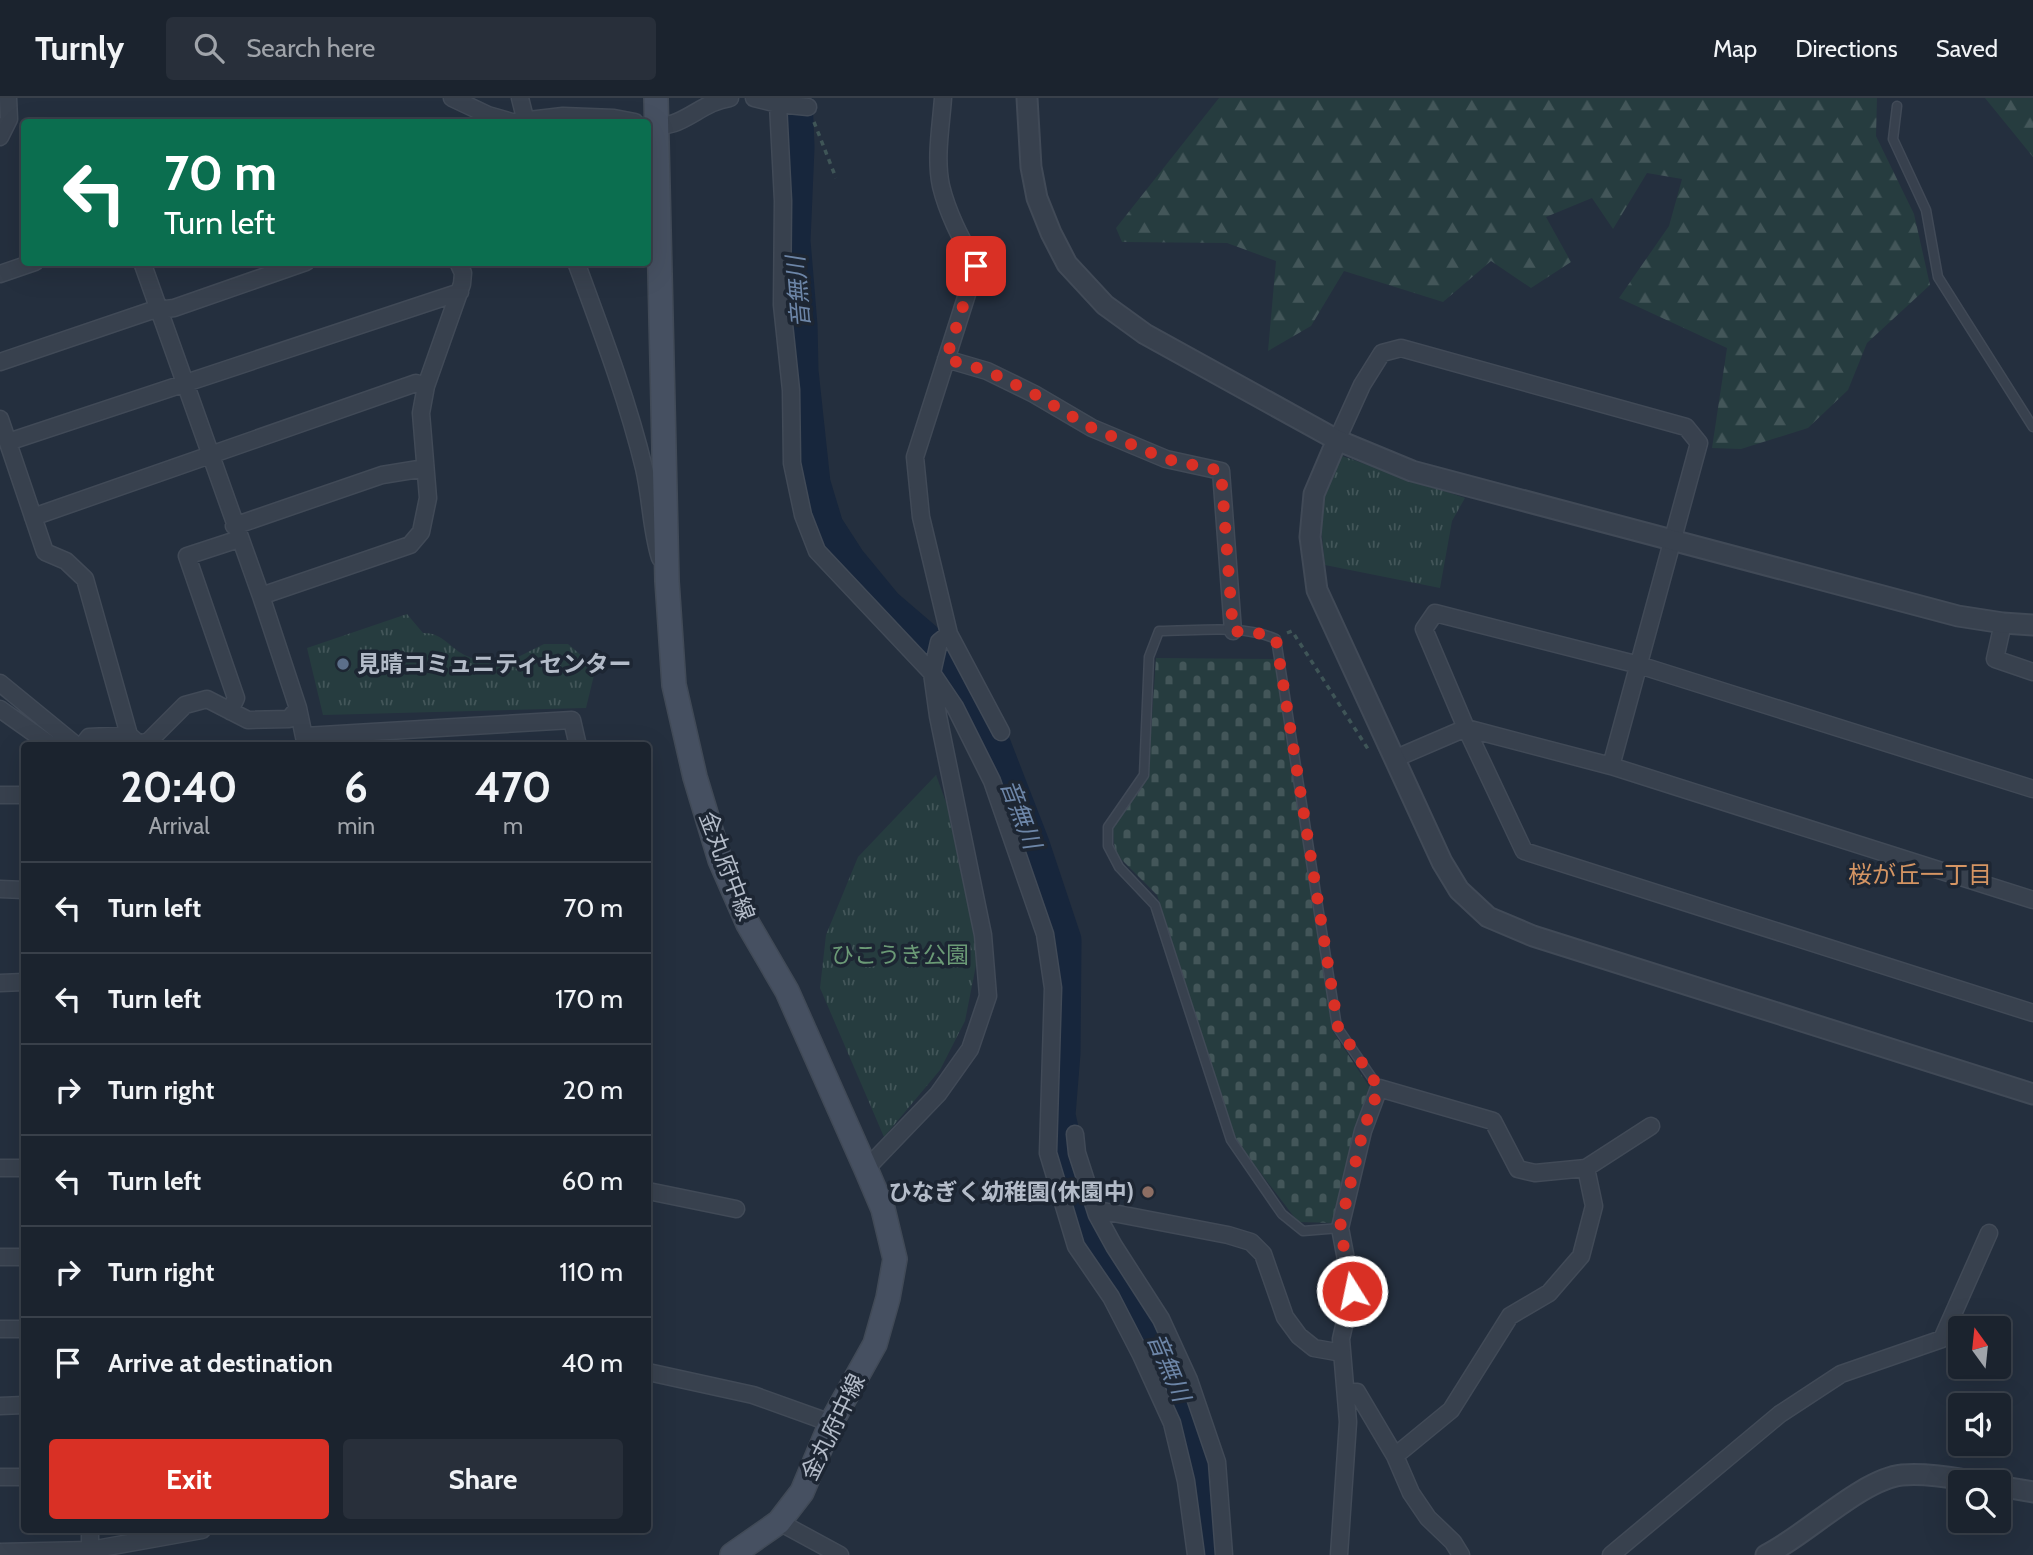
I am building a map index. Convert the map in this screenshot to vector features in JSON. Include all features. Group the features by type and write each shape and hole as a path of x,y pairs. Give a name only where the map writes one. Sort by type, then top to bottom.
{"main road":[{"name":"金丸府中線","path":"648,119 656,98"},
{"name":"金丸府中線","path":"651,184 663,326 667,581 674,685 695,777 720,860 748,925 787,991 866,1169 883,1209 895,1259 888,1298 874,1344 831,1423 802,1492 779,1522 732,1555"}],"street":[{"path":"0,136 9,119 8,98"},
{"path":"452,98 502,119"},
{"path":"520,98 525,119"},
{"path":"651,125 672,126 717,100 730,98"},
{"path":"754,98 808,107"},
{"path":"943,98 939,149 941,184 954,225 976,266 915,457 921,516 944,638 1001,732"},
{"path":"1027,98 1031,167 1037,198 1067,264 1105,305 1145,334 1337,440 1412,471 1672,541 1958,616 2033,625"},
{"path":"778,104 783,201 782,305 792,390 792,463 803,515 817,551 932,673 955,707 992,781 1045,934 1053,988 1048,1153 1076,1246 1111,1297 1141,1355 1171,1423 1186,1481 1196,1555"},
{"path":"540,119 563,116 619,119"},
{"path":"0,274 23,266"},
{"path":"143,266 261,596 298,708 306,741 572,720 577,742"},
{"path":"0,362 150,311 174,308 295,266"},
{"path":"261,596 410,545 421,532 428,498 421,413 426,386 460,292 463,272 460,266"},
{"path":"577,266 621,387 645,470 653,535 667,581"},
{"path":"8,442 460,292"},
{"path":"1611,766 1699,443 1686,427 1401,348 1382,353 1362,385 1314,494 1310,537 1317,590 1442,862 1460,890 1488,917 1533,936 2033,1094"},
{"path":"946,359 988,371 1092,428 1166,459 1221,471 1233,631"},
{"path":"33,517 416,383 426,386"},
{"path":"0,419 45,552 66,561 85,579 130,735 137,742"},
{"path":"230,710 236,698 187,556 237,532 382,475 425,468"},
{"path":"2033,789 1639,665 1435,613 1423,629 1524,850 2033,1013"},
{"path":"2003,623 1995,659 2033,672"},
{"path":"866,1169 938,1094 970,1049 988,996 983,935 938,716 932,673 944,638"},
{"path":"0,683 72,742"},
{"path":"146,742 185,705 207,699 248,720 289,719 298,708"},
{"path":"0,709 46,742"},
{"path":"1394,759 1466,728 1611,766 2033,900"},
{"path":"85,742 89,737 130,735"},
{"path":"0,795 21,795"},
{"path":"0,890 21,890"},
{"path":"0,983 21,982"},
{"path":"1339,1555 1348,1422 1341,1339 1352,1291 1340,1227 1363,1131 1379,1088 1493,1121 1518,1169 1535,1173 1586,1168 1651,1126"},
{"path":"1075,1134 1077,1153 1097,1215 1161,1319 1189,1380 1217,1462 1224,1555"},
{"path":"0,1168 21,1168"},
{"path":"1395,1456 1451,1410 1510,1316 1549,1293 1581,1256 1594,1206 1586,1168"},
{"path":"651,1192 736,1209"},
{"path":"1097,1215 1103,1211 1228,1235 1251,1242 1263,1254 1285,1317 1299,1336 1314,1348 1342,1353"},
{"path":"1611,1555 1780,1414 1841,1374 1942,1339 1989,1233"},
{"path":"0,1257 21,1257"},
{"path":"0,1329 21,1329"},
{"path":"651,1373 753,1395 831,1423"},
{"path":"1346,1391 1357,1392 1395,1456 1411,1493 1428,1518 1453,1542 1461,1555"},
{"path":"0,1406 21,1405"},
{"path":"1766,1555 1785,1545 1867,1487 1900,1475 1948,1477"},
{"path":"0,1477 21,1477"},
{"path":"2011,1488 2033,1492"},
{"path":"779,1522 840,1555"},
{"path":"90,1533 90,1550"},
{"path":"0,1552 90,1550 185,1533"}],"lane":[{"path":"1897,106 1892,139 1926,210 1938,277 2033,427"},
{"path":"1340,1227 1303,1231 1282,1214 1231,1140 1155,905 1119,867 1108,846 1108,827 1144,775 1149,657 1159,631 1233,631 1264,634 1276,639 1338,1027 1379,1088"}],"path":[{"path":"808,107 836,178"},
{"path":"1276,639 1292,631 1372,756"}],"green space":[{"path":"1219,98 1877,98 1876,136 1914,214 1930,285 1867,343 1848,390 1808,428 1741,449 1712,448 1727,348 1619,298 1669,226 1682,179 1647,173 1613,229 1592,198 1546,217 1571,262 1531,288 1491,261 1443,302 1344,271 1311,326 1268,351 1276,261 1227,243 1122,242 1116,228"},
{"path":"1985,98 2033,98 2033,157"},
{"path":"1339,455 1465,498 1452,521 1440,588 1325,565 1319,507"},
{"path":"407,614 423,633 436,635 471,658 500,666 544,644 568,644 590,663 595,671 586,708 323,715 307,648"},
{"path":"1156,658 1276,659 1332,1030 1372,1091 1335,1223 1298,1222 1234,1138 1157,895 1115,853 1113,829 1148,777"},
{"name":"ひこうき公園","path":"936,775 954,824 970,897 978,955 965,1021 940,1070 884,1137 820,988 826,935 858,857"}],"waterway":[{"name":"音無川","path":"796,98 798,147 794,241 802,371 814,483 827,526 849,560 886,605 928,641 968,698 993,741 1033,844 1065,940 1064,1053 1059,1115 1079,1205 1104,1261 1146,1314 1184,1397 1204,1472 1210,1555"}],"place":[{"name":"見晴コミュニティセンター","path":"343,664"},
{"name":"ひなぎく幼稚園(休園中)","path":"1148,1192"}],"district":[{"name":"桜が丘一丁目","path":"1920,874"}],"route":[{"path":"976,266 946,359 988,371 1092,428 1166,459 1221,471 1233,631 1264,634 1276,639 1338,1027 1379,1088 1363,1131 1340,1227 1352,1291"}]}
